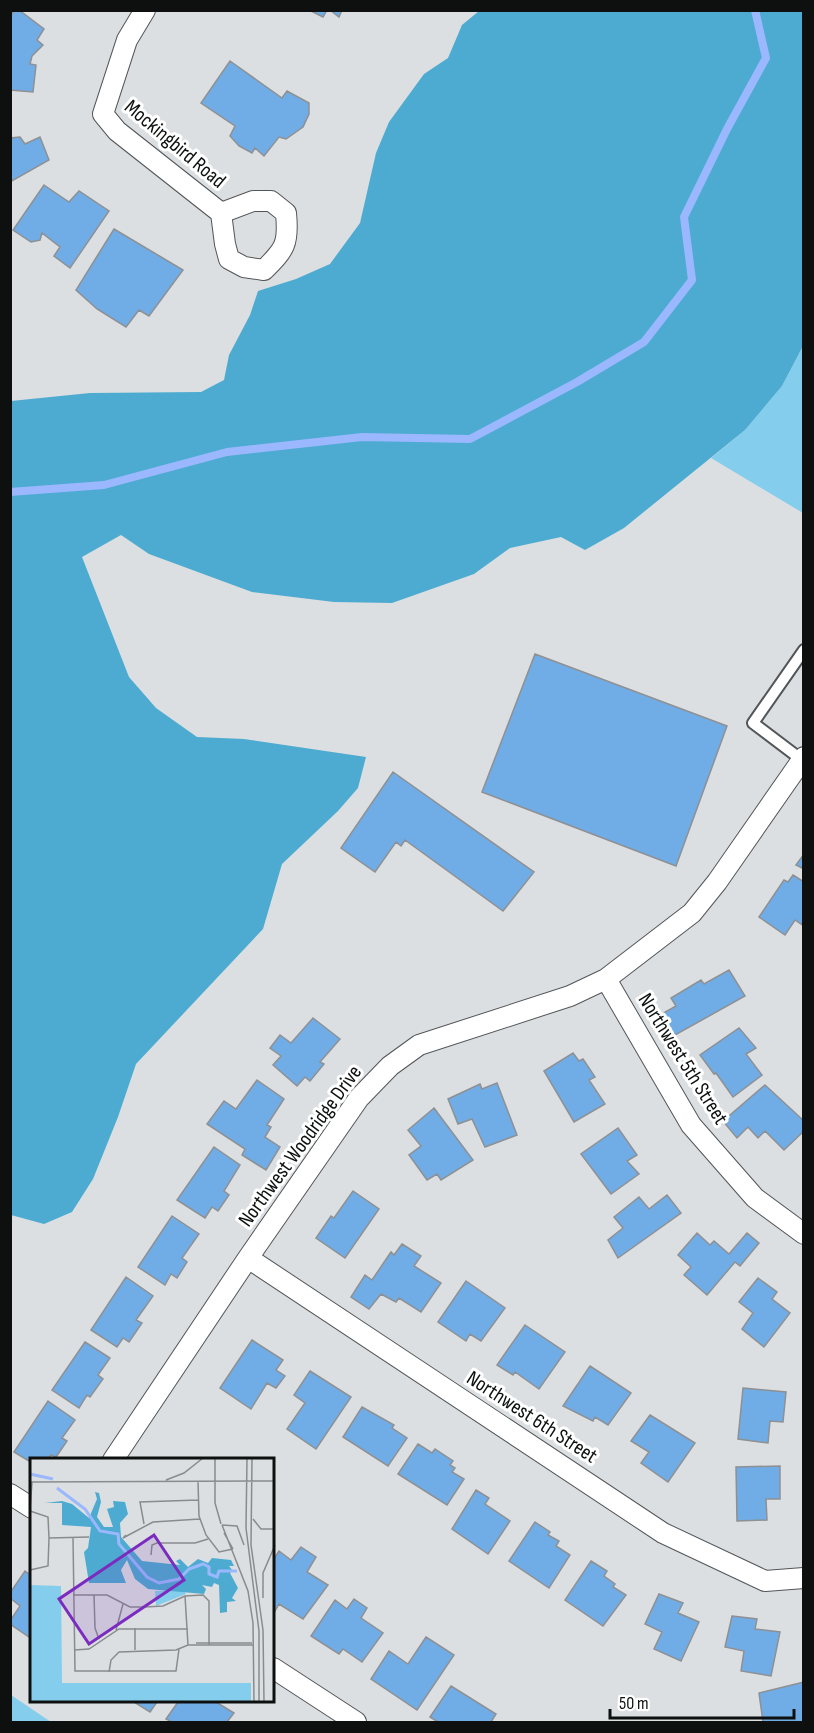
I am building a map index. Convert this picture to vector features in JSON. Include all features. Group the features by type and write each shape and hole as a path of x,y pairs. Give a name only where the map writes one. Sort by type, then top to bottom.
{"street":[{"name":"Mockingbird Road","path":"145,10 127,40 103,114 117,131 221,213"},
{"name":"Northwest Woodridge Drive","path":"114,1458 248,1258 359,1098 390,1066 419,1045 570,996 606,979 692,913 717,882 803,758"},
{"name":"Northwest 5th Street","path":"606,979 691,1125 755,1198 804,1233"},
{"name":"Northwest 6th Street","path":"248,1258 663,1533 765,1581 804,1578"},
{"path":"10,1494 30,1507"},
{"path":"274,1669 356,1722"}],"lane":[{"path":"803,758 753,723 804,650"}],"shaded area":[{"path":"479,11 803,11 803,346 782,386 745,430 624,528 585,550 561,537 510,548 474,574 392,603 334,602 252,592 149,554 121,535 82,557 129,677 156,708 197,737 244,739 366,757 358,788 338,811 282,864 263,929 136,1064 93,1179 72,1212 44,1224 11,1215 11,401 90,393 201,392 224,380 229,355 250,315 258,291 296,279 330,264 360,223 376,153 389,122 424,74 448,58 462,25"},
{"path":"803,346 803,513 711,458 745,430 782,386"},
{"path":"11,1695 51,1722 11,1722"}],"building":[{"path":"15,10 19,10 44,29 37,40 43,45 32,56 30,64 36,65 33,92 10,90 10,16"},
{"path":"309,10 327,10 323,17"},
{"path":"330,10 342,10 339,17"},
{"path":"230,61 282,98 287,91 309,103 309,114 303,127 286,139 279,137 264,156 255,148 252,153 239,146 230,136 235,126 201,103"},
{"path":"20,137 25,144 40,137 49,160 10,182 10,138"},
{"path":"44,185 69,202 79,191 109,211 70,268 54,256 60,247 42,233 40,240 31,242 13,230"},
{"path":"114,229 183,270 149,316 139,310 126,327 97,309 76,290"},
{"path":"535,654 727,726 676,866 482,792"},
{"path":"393,772 534,872 503,911 405,840 401,846 396,842 375,872 341,848"},
{"path":"804,854 804,869 796,865"},
{"path":"793,875 804,882 804,926 795,920 785,935 759,917 784,880 788,882"},
{"path":"729,970 745,996 666,1040 653,1019 676,1006 671,998 701,980 704,984"},
{"path":"313,1018 340,1039 320,1062 324,1064 310,1081 305,1077 297,1086 273,1065 281,1056 270,1048 280,1035 291,1043"},
{"path":"739,1028 756,1048 746,1054 762,1075 733,1097 700,1055"},
{"path":"573,1053 579,1061 583,1059 595,1077 589,1080 605,1104 574,1122 544,1071"},
{"path":"257,1080 284,1099 267,1125 271,1127 265,1137 280,1147 266,1170 242,1155 245,1149 207,1124 224,1101 236,1109"},
{"path":"497,1083 517,1135 485,1147 472,1119 458,1124 448,1099 480,1084 482,1089"},
{"path":"765,1085 804,1121 804,1131 784,1150 765,1131 758,1138 748,1127 737,1138 723,1121"},
{"path":"434,1108 473,1160 441,1180 437,1174 427,1180 409,1155 421,1146 408,1130"},
{"path":"618,1128 637,1155 627,1161 639,1174 611,1194 581,1154"},
{"path":"214,1147 240,1165 224,1191 229,1195 218,1211 212,1207 205,1218 177,1200"},
{"path":"353,1191 379,1209 345,1258 316,1238 331,1216 334,1218"},
{"path":"667,1195 681,1213 618,1258 608,1240 623,1228 614,1217 639,1197 649,1209"},
{"path":"172,1216 199,1234 182,1258 187,1262 177,1278 171,1274 165,1285 138,1267"},
{"path":"697,1233 710,1245 714,1241 729,1254 747,1233 759,1243 740,1266 735,1262 707,1295 684,1275 691,1267 678,1255"},
{"path":"402,1244 421,1256 414,1266 441,1283 421,1312 399,1298 396,1302 381,1294 369,1309 351,1297 365,1275 372,1280 391,1252 394,1255"},
{"path":"126,1277 153,1296 136,1320 142,1323 129,1342 123,1338 117,1347 91,1330"},
{"path":"758,1278 777,1292 772,1299 790,1313 764,1347 742,1329 753,1313 739,1302"},
{"path":"466,1281 505,1308 481,1341 470,1334 466,1341 438,1322"},
{"path":"525,1325 565,1352 539,1389 515,1372 513,1375 497,1365"},
{"path":"252,1340 283,1360 276,1370 285,1376 276,1388 267,1383 251,1409 220,1388"},
{"path":"85,1342 110,1358 98,1375 103,1379 90,1397 87,1395 79,1408 52,1390"},
{"path":"590,1366 631,1393 608,1425 595,1417 593,1421 563,1406"},
{"path":"310,1371 351,1397 316,1449 287,1429 305,1403 294,1395"},
{"path":"743,1388 786,1392 783,1422 770,1421 768,1443 738,1439"},
{"path":"48,1401 75,1420 62,1438 67,1441 56,1457 51,1455 49,1458 30,1458 30,1462 14,1452"},
{"path":"362,1407 394,1425 392,1428 407,1438 388,1466 343,1437"},
{"path":"650,1415 695,1443 668,1482 641,1463 649,1452 631,1441"},
{"path":"418,1444 432,1453 435,1449 453,1461 450,1465 455,1468 452,1472 464,1479 447,1505 398,1474"},
{"path":"780,1466 780,1499 766,1499 767,1520 737,1521 736,1467"},
{"path":"476,1490 489,1498 485,1504 510,1521 488,1554 452,1529"},
{"path":"535,1522 550,1532 548,1535 559,1541 556,1546 570,1555 549,1588 509,1561"},
{"path":"301,1547 316,1557 307,1572 328,1585 303,1619 279,1604 274,1610 274,1558 279,1551 291,1560"},
{"path":"591,1561 607,1571 604,1576 615,1584 613,1587 626,1595 603,1626 565,1600"},
{"path":"25,1571 30,1575 30,1638 10,1624 20,1606 10,1598 10,1593"},
{"path":"659,1594 683,1603 678,1613 699,1622 681,1661 654,1649 662,1632 645,1624"},
{"path":"354,1599 367,1608 361,1618 383,1633 362,1662 343,1649 339,1654 311,1636 335,1600 347,1609"},
{"path":"732,1616 757,1619 755,1629 780,1632 771,1676 741,1671 744,1651 725,1647"},
{"path":"426,1637 454,1655 417,1710 371,1679 389,1651 408,1664"},
{"path":"804,1682 804,1722 763,1722 759,1693"},
{"path":"451,1686 496,1714 491,1722 438,1722 430,1717"},
{"path":"136,1703 156,1703 150,1712"},
{"path":"177,1703 218,1703 234,1713 227,1722 172,1722 166,1719"}],"waterway":[{"path":"10,492 104,485 227,452 362,437 470,439 577,382 644,342 692,280 684,217 727,129 766,58 755,10"}]}
